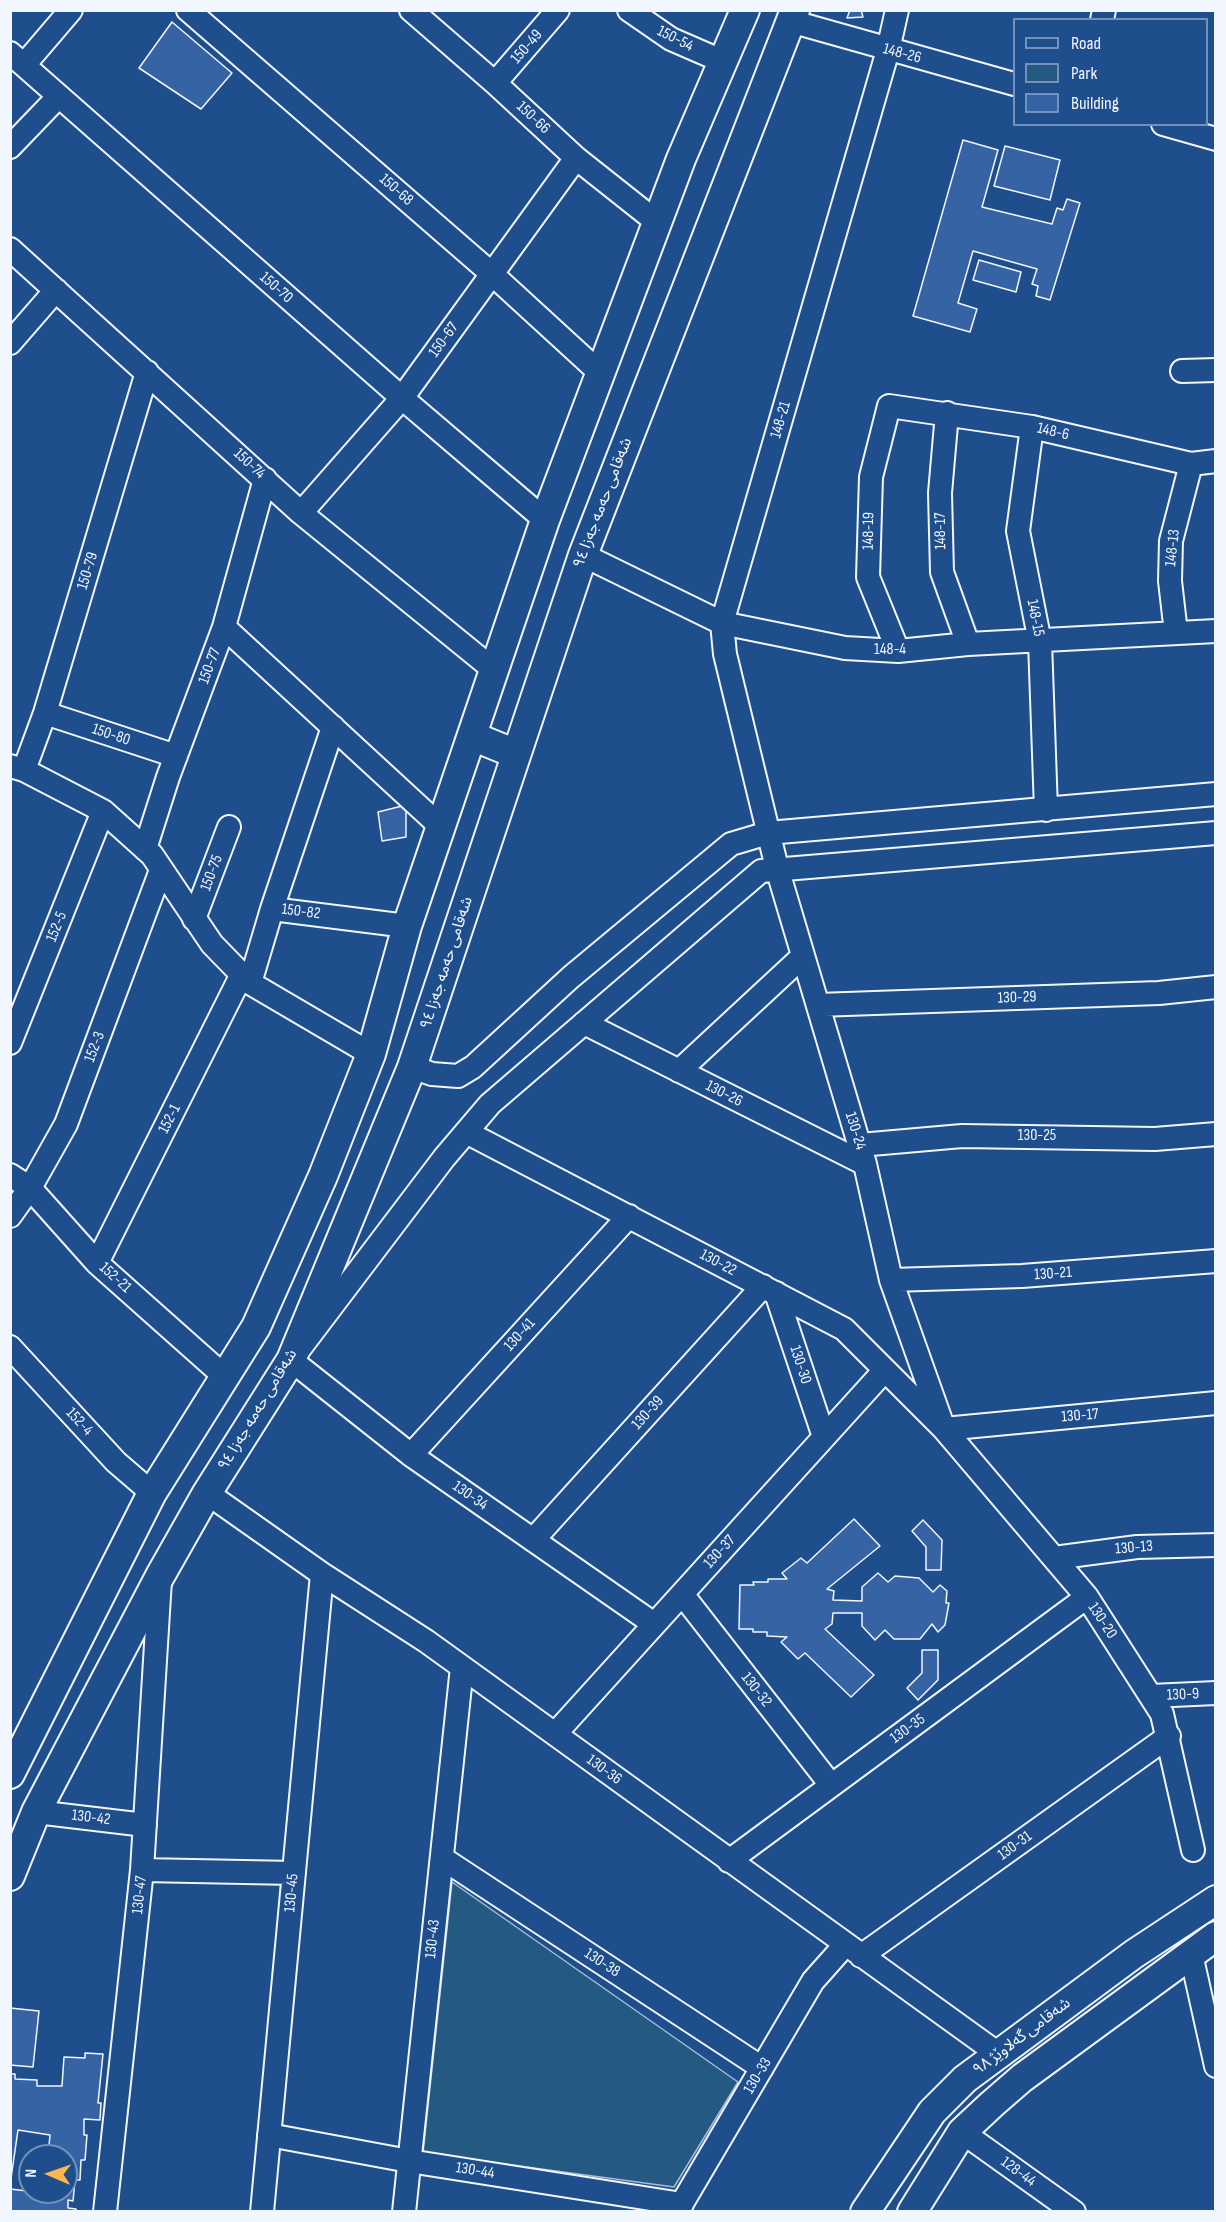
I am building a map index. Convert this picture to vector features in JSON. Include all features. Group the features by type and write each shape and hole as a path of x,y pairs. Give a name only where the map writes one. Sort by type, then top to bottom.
{"main road":[{"path":"10,1774 152,1493 256,1327 323,1176 371,1054 407,926 545,520 681,159 745,10"},
{"name":"شەقامی حەمە جەزا ٩٤","path":"10,1876 36,1812 160,1576 207,1494 291,1360 412,1067 583,555 793,16"},
{"path":"472,736 516,754"},
{"name":"شەقامی گەلاوێژ ٩٨","path":"865,2211 932,2112 997,2053 1134,1954 1215,1900"},
{"name":"شەقامی گەلاوێژ ٩٨","path":"912,2211 962,2132 1022,2078 1215,1936"},
{"path":"1134,1954 1152,1981"}],"street":[{"path":"17,59 70,10"},
{"name":"150-68","path":"188,10 492,274 600,373"},
{"name":"150-66","path":"411,10 576,158 658,223"},
{"name":"150-49","path":"495,83 558,10"},
{"name":"150-54","path":"629,10 671,39 724,62"},
{"name":"148-21","path":"768,833 725,654 722,623 888,50 897,10"},
{"name":"148-26","path":"793,16 888,50 1013,84"},
{"name":"150-70","path":"17,59 402,399 545,520"},
{"path":"10,147 59,96"},
{"path":"1170,126 1215,139"},
{"name":"150-67","path":"301,513 402,399 576,158"},
{"name":"150-74","path":"10,249 301,513 494,670"},
{"path":"10,343 56,290"},
{"path":"1182,371 1215,370"},
{"name":"150-79","path":"17,768 45,713 147,372"},
{"name":"148-6","path":"889,406 1032,427 1191,464 1215,461"},
{"name":"148-19","path":"889,406 870,477 868,577 898,651"},
{"name":"148-17","path":"947,413 940,493 942,572 968,644"},
{"name":"148-15","path":"1032,427 1018,531 1040,642 1046,810"},
{"name":"148-13","path":"1176,633 1170,581 1171,541 1191,464"},
{"name":"150-77","path":"145,849 176,756 224,627 265,479"},
{"name":"148-4","path":"583,555 722,623 845,648 898,651 968,644 1215,631"},
{"path":"224,627 441,827"},
{"name":"150-80","path":"45,713 176,756"},
{"path":"272,909 333,727"},
{"path":"17,768 103,811 145,849 212,944 246,978 371,1054"},
{"path":"412,1067 432,1074 458,1076 473,1067 571,977 731,844 768,833 1215,794"},
{"name":"152-5","path":"10,1043 103,811"},
{"name":"150-75","path":"195,919 229,827"},
{"name":"130-24","path":"768,833 862,1155 891,1280 944,1429"},
{"path":"291,1360 490,1104 761,871 1215,833"},
{"name":"152-3","path":"10,1216 30,1188 66,1124 161,870"},
{"name":"150-82","path":"246,978 272,909 407,926"},
{"path":"679,1071 803,956"},
{"name":"152-1","path":"97,1263 246,978"},
{"name":"130-29","path":"818,1005 1159,993 1215,987"},
{"name":"130-26","path":"584,1023 679,1071 862,1155"},
{"name":"130-22","path":"466,1132 844,1329 944,1429"},
{"name":"130-25","path":"862,1155 962,1136 1155,1139 1215,1134"},
{"name":"152-21","path":"10,1175 30,1188 97,1263 224,1376"},
{"name":"130-41","path":"411,1455 628,1216"},
{"name":"130-21","path":"891,1280 1022,1276 1215,1261"},
{"name":"130-30","path":"770,1290 824,1437"},
{"name":"130-39","path":"533,1540 770,1290"},
{"name":"152-4","path":"10,1347 116,1462 152,1493"},
{"name":"130-34","path":"291,1360 411,1455 654,1624"},
{"name":"130-37","path":"555,1734 885,1370"},
{"name":"130-17","path":"944,1429 1215,1404"},
{"name":"130-20","path":"944,1429 1087,1597 1162,1714 1169,1736 1193,1850"},
{"name":"130-36","path":"207,1494 462,1667 997,2053"},
{"name":"130-13","path":"1053,1558 1137,1547 1215,1545"},
{"name":"130-45","path":"262,2211 322,1574"},
{"name":"130-47","path":"105,2211 142,1870 160,1576"},
{"name":"130-32","path":"682,1594 831,1785"},
{"name":"130-35","path":"729,1861 1087,1597"},
{"name":"130-43","path":"404,2211 462,1667"},
{"name":"130-9","path":"1151,1696 1215,1694"},
{"name":"130-31","path":"853,1951 1169,1736"},
{"name":"130-42","path":"36,1812 145,1826"},
{"name":"130-38","path":"442,1858 762,2068"},
{"path":"142,1870 294,1873"},
{"name":"130-33","path":"679,2208 813,1981 853,1951"},
{"path":"1191,1954 1215,2066"},
{"name":"128-44","path":"962,2132 1074,2211"},
{"name":"130-44","path":"269,2135 679,2208"}],"green space":[{"path":"452,1882 738,2082 674,2187 423,2153"}],"building":[{"path":"850,10 861,10 863,17 847,18"},
{"path":"172,22 232,73 201,109 139,68"},
{"path":"963,140 998,150 982,207 1052,224 1057,208 1063,210 1067,199 1080,203 1050,300 1036,296 1038,286 1032,284 1037,269 973,251 958,303 977,309 970,332 913,316"},
{"path":"1005,146 1060,160 1050,200 994,186"},
{"path":"979,260 1021,272 1016,292 973,280"},
{"path":"406,805 406,837 382,841 378,812"},
{"path":"854,1519 880,1546 827,1589 834,1591 833,1600 862,1601 862,1587 878,1573 888,1582 895,1576 919,1578 933,1592 940,1585 947,1591 946,1603 949,1603 945,1625 938,1632 932,1624 920,1639 894,1639 885,1630 875,1640 862,1626 862,1613 833,1613 832,1624 825,1629 874,1675 851,1697 805,1653 798,1659 781,1642 787,1637 767,1636 767,1632 753,1632 753,1629 739,1629 740,1585 768,1582 768,1579 787,1579 782,1573 801,1558 807,1563"},
{"path":"923,1520 942,1540 941,1570 926,1570 926,1547 912,1531"},
{"path":"922,1650 938,1650 938,1680 918,1700 907,1688 922,1673"},
{"path":"10,2008 39,2011 33,2067 10,2065"},
{"path":"85,2053 103,2054 98,2103 101,2103 100,2120 84,2119 84,2135 87,2135 85,2160 81,2160 80,2180 78,2180 78,2144 49,2144 50,2135 18,2130 10,2185 10,2074 15,2074 15,2079 37,2080 37,2086 62,2086 64,2057 85,2058"},
{"path":"10,2189 18,2190 18,2204 68,2204 68,2208 76,2209 76,2212 10,2212"}]}
